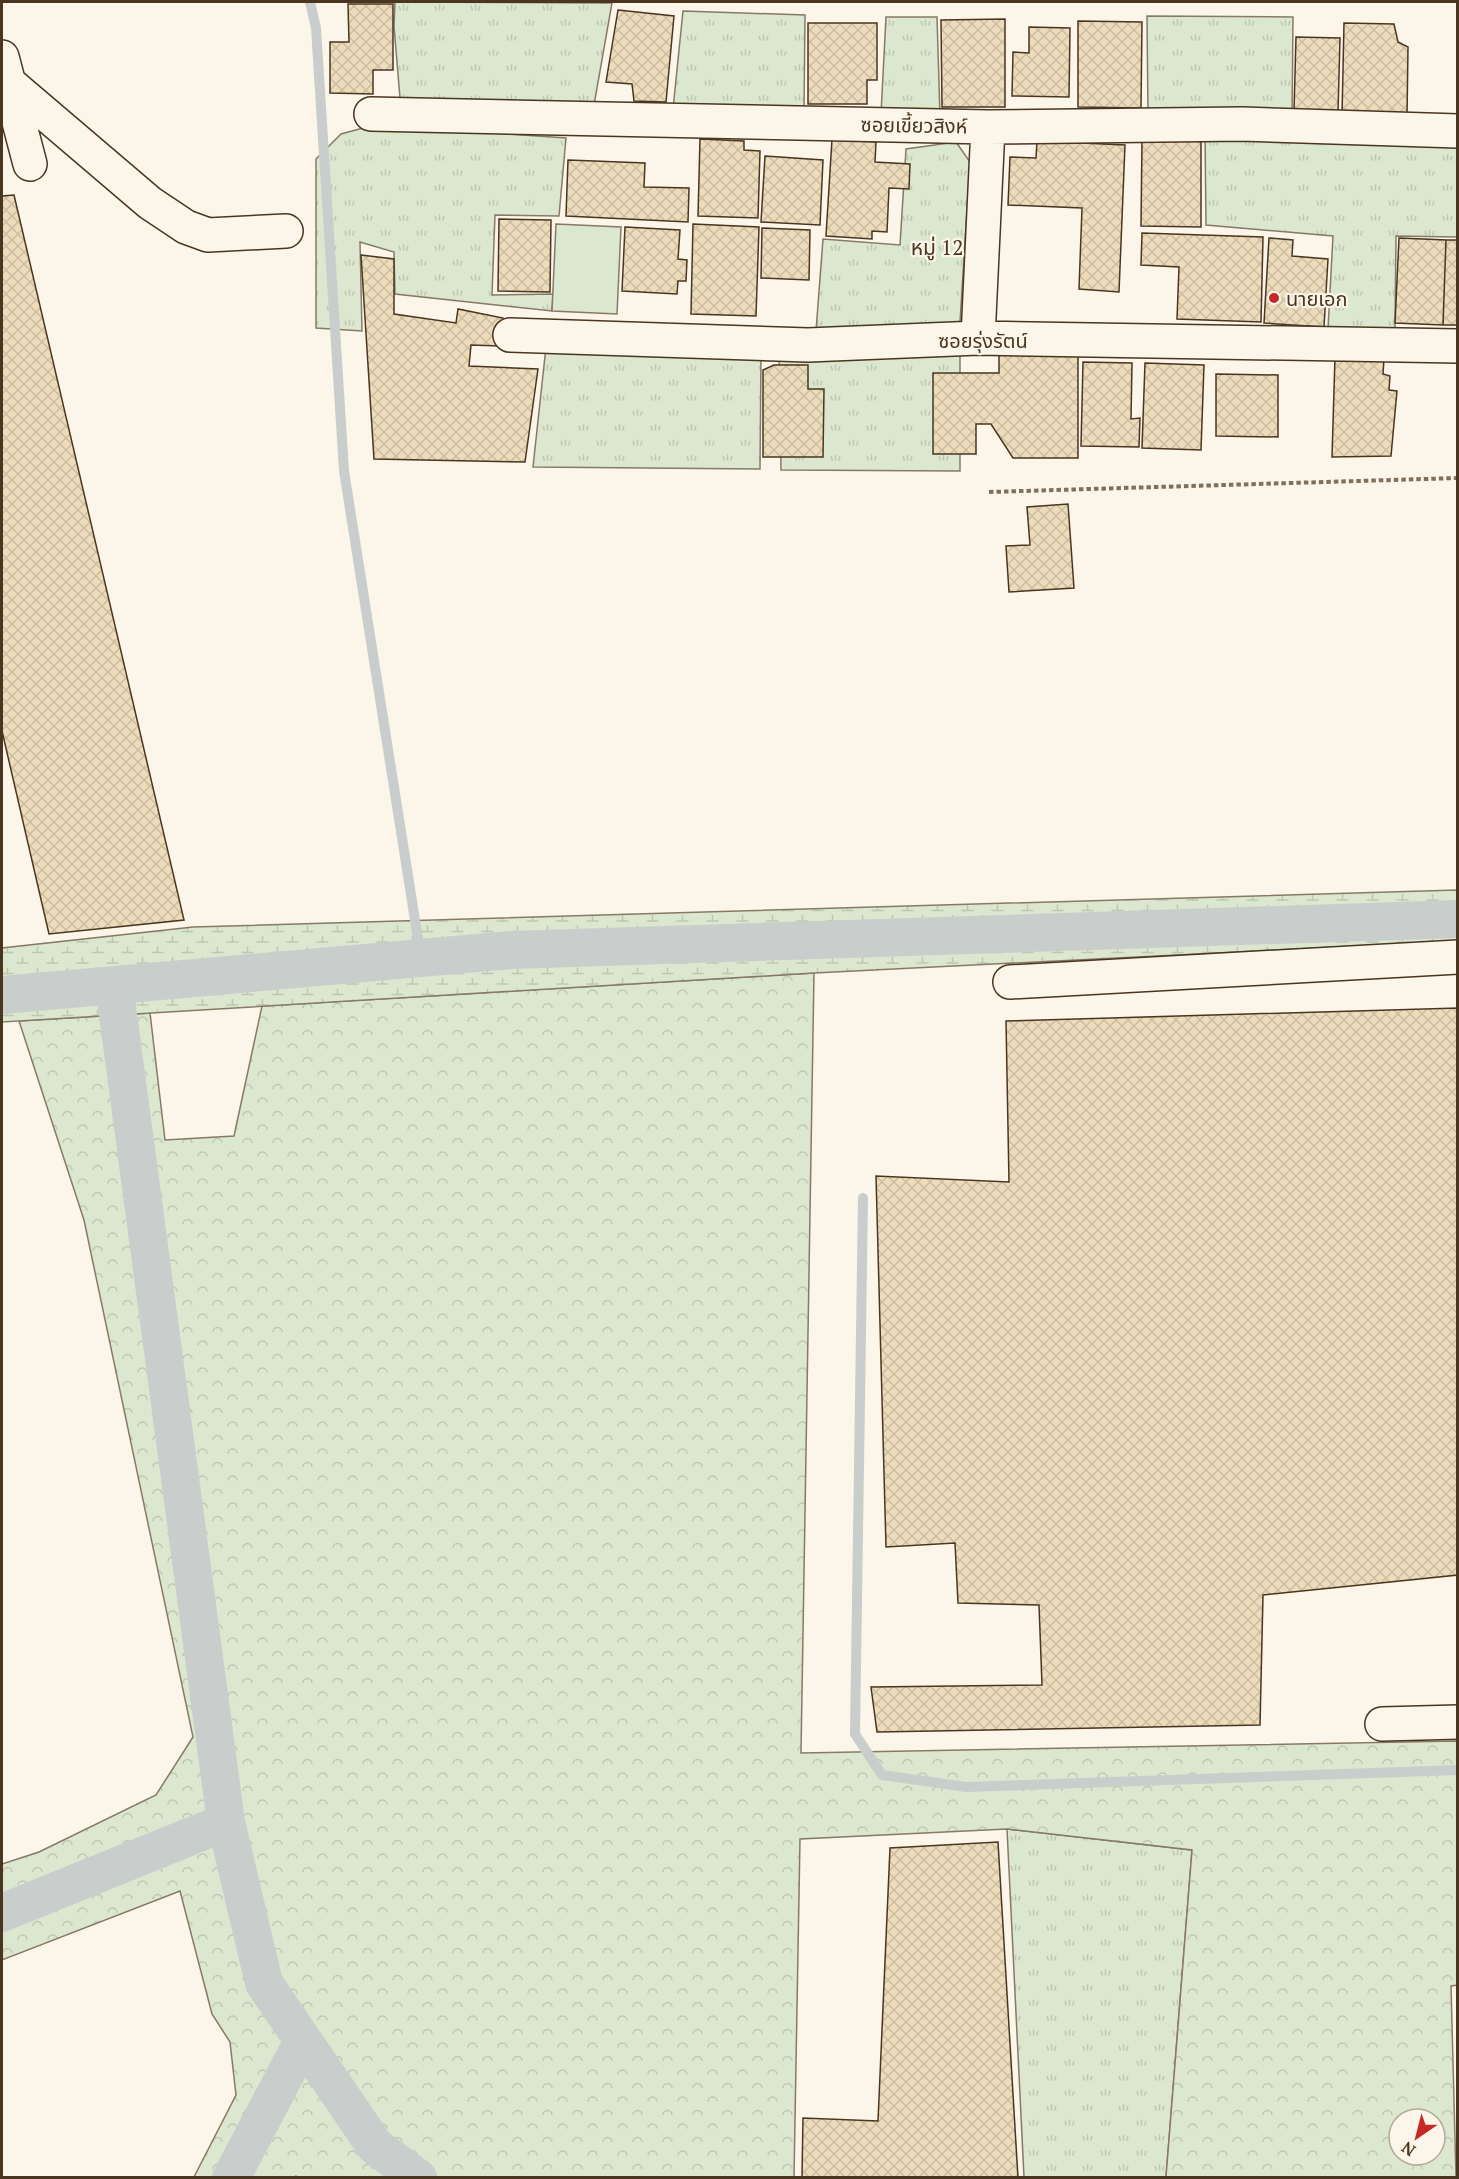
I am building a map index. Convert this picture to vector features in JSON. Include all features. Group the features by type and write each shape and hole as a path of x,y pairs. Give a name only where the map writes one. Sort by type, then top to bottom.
{"street":[{"path":"5,69 30,164"},
{"path":"5,69 150,203 186,227 208,235 286,231"},
{"name":"ซอยเขี้ยวสิงห์","path":"371,114 988,127 1242,124 1458,132"},
{"path":"978,338 988,127"},
{"name":"ซอยรุ่งรัตน์","path":"510,335 808,345 978,338 1458,346"},
{"path":"1010,982 1458,957"},
{"path":"1382,1724 1458,1722"}],"path":[{"path":"989,492 1458,478"}],"green space":[{"path":"395,2 612,3 594,105 400,98 394,26"},
{"path":"683,11 805,15 804,112 673,109"},
{"path":"1147,16 1293,17 1292,119 1148,116"},
{"path":"886,17 937,17 940,116 881,114"},
{"path":"374,125 566,138 559,216 495,215 492,295 553,294 552,311 395,294 394,252 360,242 362,331 316,328 316,159 341,134"},
{"path":"1205,134 1457,142 1457,237 1396,236 1395,328 1328,329 1333,236 1206,225"},
{"path":"956,142 970,162 960,322 919,334 816,331 823,239 900,245 906,149"},
{"path":"556,224 621,227 617,314 552,311"},
{"path":"546,347 761,355 760,469 533,467"},
{"path":"960,353 960,471 781,470 779,354"},
{"path":"1457,890 1457,941 814,973 2,1022 2,948 193,927"},
{"path":"814,973 801,1753 1457,1741 1458,1985 1451,1986 1456,2177 1166,2177 1192,1850 1007,1829 800,1839 794,2177 194,2177 236,2095 230,2042 212,2014 180,1891 2,1960 2,1864 39,1852 156,1795 193,1737 84,1220 19,1021 150,1013 165,1140 234,1136 262,1006"},
{"path":"1007,1829 1192,1850 1166,2177 1024,2177"}],"building":[{"path":"348,4 393,4 393,70 373,70 373,94 330,93 330,42 349,42"},
{"path":"618,10 674,16 666,102 634,101 632,84 606,82"},
{"path":"1005,19 1005,107 942,107 941,20"},
{"path":"1078,21 1142,22 1141,108 1078,107"},
{"path":"808,23 877,23 877,80 867,80 867,104 808,104"},
{"path":"1344,23 1394,24 1398,42 1408,47 1407,118 1342,116"},
{"path":"1029,27 1070,28 1069,97 1012,96 1013,52 1029,53"},
{"path":"1296,37 1340,38 1338,112 1294,111"},
{"path":"700,139 744,141 744,150 760,151 758,218 698,216"},
{"path":"832,139 876,142 875,162 910,164 909,189 889,188 887,232 872,231 872,239 826,236"},
{"path":"1142,139 1201,139 1201,227 1141,226"},
{"path":"1037,141 1125,145 1119,292 1079,289 1082,208 1008,205 1010,157 1036,158"},
{"path":"765,156 823,160 820,225 761,222"},
{"path":"568,160 645,163 644,187 689,188 688,222 566,216"},
{"path":"14,195 184,920 49,934 2,731 2,196"},
{"path":"499,219 551,220 550,292 498,291"},
{"path":"693,224 759,227 756,316 691,314"},
{"path":"625,227 680,230 678,259 687,260 686,281 678,281 677,294 622,291"},
{"path":"762,228 810,230 809,280 761,278"},
{"path":"1142,233 1263,237 1261,322 1177,319 1179,267 1141,265"},
{"path":"1269,238 1293,240 1292,256 1328,259 1324,327 1264,323"},
{"path":"1399,238 1446,240 1443,325 1395,323"},
{"path":"1446,240 1458,240 1458,325 1443,325"},
{"path":"361,255 394,259 394,314 456,323 458,309 503,318 500,346 471,345 469,366 538,369 525,462 374,459"},
{"path":"999,352 1078,352 1078,458 1013,458 991,424 976,424 976,454 933,454 933,373 999,373"},
{"path":"1335,357 1384,359 1383,374 1390,376 1389,390 1397,391 1391,456 1332,457"},
{"path":"1083,362 1132,363 1131,419 1140,418 1139,447 1081,446"},
{"path":"1145,363 1204,365 1201,450 1142,448"},
{"path":"774,365 808,365 808,389 824,389 823,457 763,457 763,370"},
{"path":"1216,374 1278,375 1278,437 1216,436"},
{"path":"1068,504 1074,588 1009,592 1006,546 1030,545 1027,507"},
{"path":"1458,1008 1458,1575 1263,1595 1260,1725 877,1732 871,1687 1042,1685 1039,1605 958,1603 955,1543 886,1547 876,1176 1009,1182 1006,1021"},
{"path":"998,1842 1018,2178 802,2178 803,2118 878,2121 890,1848"}],"waterway":[{"path":"310,2 316,28 344,471 421,958"},
{"path":"2,995 512,950 1458,919"},
{"path":"114,985 226,1822 264,1983 375,2146 418,2178"},
{"path":"863,1198 855,1734 882,1775 966,1787 1458,1770"},
{"path":"2,1913 226,1822"},
{"path":"231,2178 303,2041"}],"place":[{"name":"นายเอก","path":"1274,298"}],"district":[{"name":"หมู่ 12","path":"937,247"}]}
